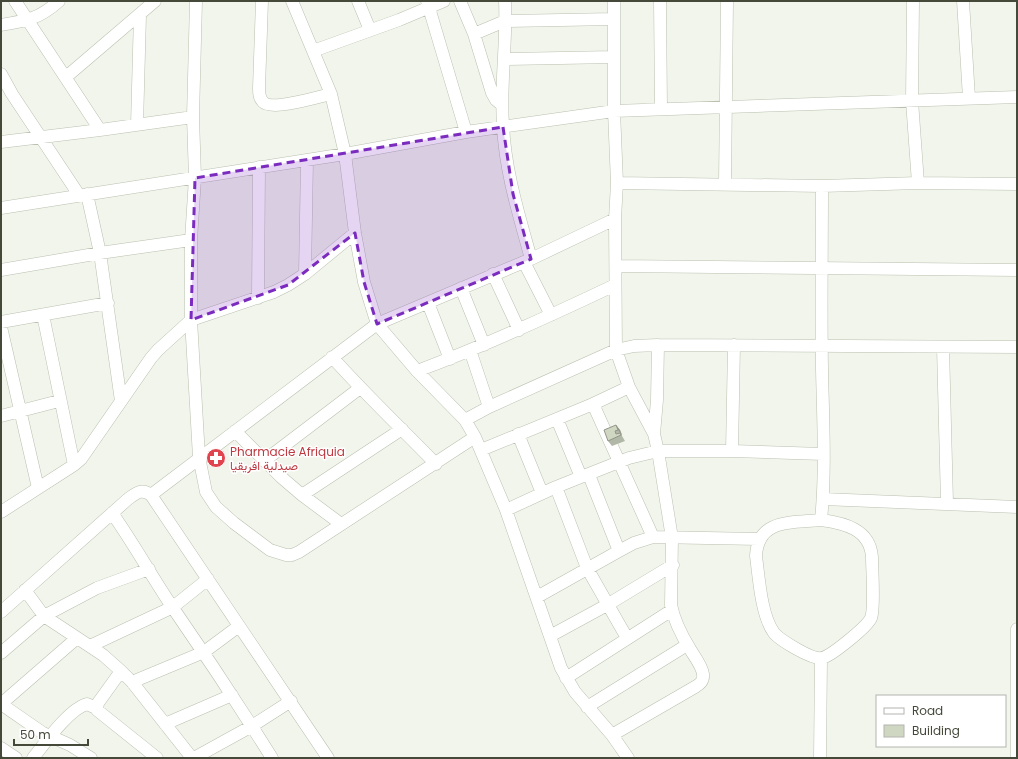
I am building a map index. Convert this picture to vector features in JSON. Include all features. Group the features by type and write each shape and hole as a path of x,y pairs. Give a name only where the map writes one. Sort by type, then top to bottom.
{"street":[{"path":"15,1 100,130"},
{"path":"1,25 28,21 40,15 59,1"},
{"path":"66,77 155,1"},
{"path":"196,1 193,117 195,178 191,240 191,320 199,457 206,492 216,507 234,523 270,550 286,555 292,555 299,552 436,464 475,437"},
{"path":"262,1 259,88 260,98 269,106 331,94"},
{"path":"292,1 331,94 345,154 355,233 364,282 377,324 417,371 465,420 475,437 506,510 561,668 575,692 612,735 628,758"},
{"path":"358,1 370,30"},
{"path":"313,52 370,30 428,4 444,1"},
{"path":"460,1 474,34 492,93 496,100 502,105"},
{"path":"505,1 502,105 503,127 513,194 528,260 551,315"},
{"path":"612,735 695,687 700,683 703,677 702,669 687,645 672,610 672,538 654,434 629,387 616,350 615,219 617,183 614,111 614,1"},
{"path":"660,1 660,109"},
{"path":"725,184 727,1"},
{"path":"913,1 912,101 918,183"},
{"path":"963,1 969,98"},
{"path":"428,4 466,132"},
{"path":"137,126 140,15"},
{"path":"474,34 505,21 614,19"},
{"path":"504,59 614,57"},
{"path":"1,74 6,94 83,194 100,253 121,401"},
{"path":"1,208 345,154 466,132 614,111 1017,97"},
{"path":"1,142 137,126 193,117"},
{"path":"305,274 307,160"},
{"path":"258,298 259,167"},
{"path":"617,183 822,186 918,183 1017,184"},
{"path":"821,520 823,499 822,186"},
{"path":"151,495 199,457 377,324 428,304 461,288 528,260 615,219"},
{"path":"1,512 74,466 88,451 121,401 158,350 191,320 281,289 305,274 355,233"},
{"path":"1,270 100,253 191,240"},
{"path":"616,266 1017,270"},
{"path":"493,274 519,330"},
{"path":"417,371 519,330 615,285"},
{"path":"461,288 484,345"},
{"path":"1,322 108,304"},
{"path":"428,304 450,358"},
{"path":"43,315 59,401 74,466"},
{"path":"1,327 38,488"},
{"path":"654,434 657,400 658,345"},
{"path":"732,451 734,345"},
{"path":"465,420 489,407 616,350 634,346 734,345 1017,347"},
{"path":"943,347 947,503"},
{"path":"470,350 489,407"},
{"path":"332,357 360,388 436,464"},
{"path":"481,450 558,419 629,387"},
{"path":"264,461 360,388"},
{"path":"1,416 59,401"},
{"path":"593,404 618,463 653,537"},
{"path":"558,419 619,551"},
{"path":"302,495 402,429"},
{"path":"235,430 264,461 302,495 341,524"},
{"path":"518,434 542,493"},
{"path":"506,510 556,487 643,454 658,451 732,451 823,454"},
{"path":"556,487 587,568 627,638"},
{"path":"1,612 128,499 138,492 144,491 151,495 328,758"},
{"path":"823,499 1017,507"},
{"path":"112,513 272,758"},
{"path":"821,520 837,522 860,533 868,541 872,557 872,609 871,618 866,626 837,649 821,658 814,657 800,651 775,634 766,614 758,571 756,548 759,539 765,531 778,524 821,520"},
{"path":"537,597 634,543 653,537 759,539"},
{"path":"550,636 608,605 672,565"},
{"path":"1,653 44,616 97,588 149,568"},
{"path":"90,646 173,607 208,579"},
{"path":"25,590 44,616 90,646 121,670 193,758 252,726 291,701"},
{"path":"566,678 672,610"},
{"path":"132,682 204,652 239,626"},
{"path":"1017,629 1017,758"},
{"path":"77,638 1,704 50,736 70,745 91,758"},
{"path":"587,706 687,645"},
{"path":"820,758 821,658"},
{"path":"96,708 121,670"},
{"path":"165,724 232,695"},
{"path":"33,758 50,736 77,708 87,704 96,708 157,758"},
{"path":"1,748 16,758"}],"highlighted area":[{"path":"503,127 513,194 531,259 377,324 364,282 355,233 288,285 191,320 195,178"}],"building":[{"path":"616,425 618,430 615,431 616,434 620,433 621,435 608,441 604,430"}],"place":[{"name":"Pharmacie Afriquia صيدلية افريقيا","path":"216,458"}]}
